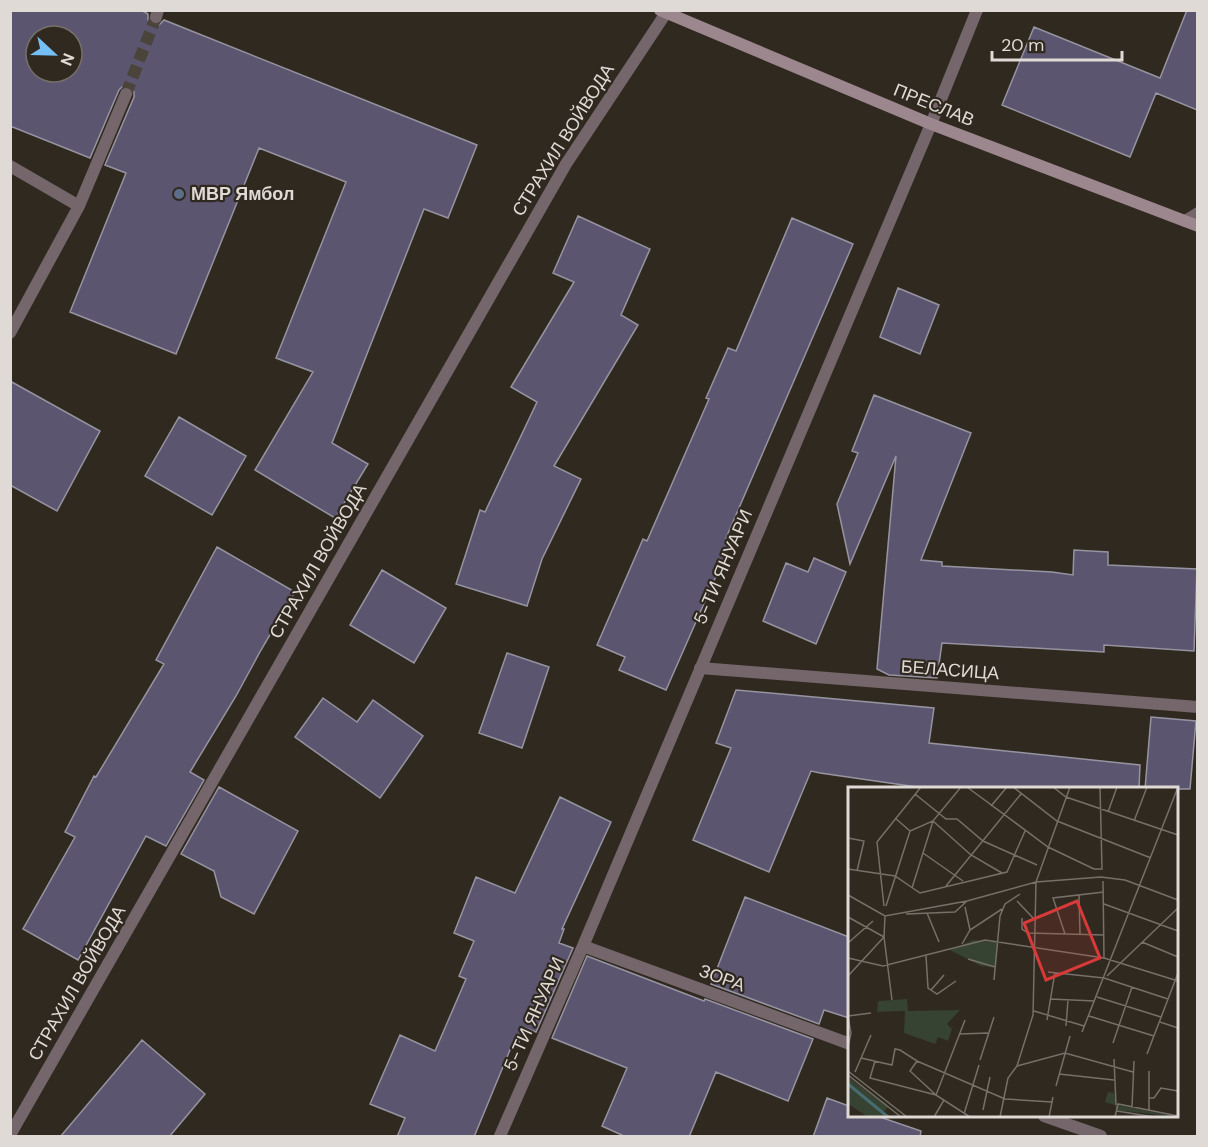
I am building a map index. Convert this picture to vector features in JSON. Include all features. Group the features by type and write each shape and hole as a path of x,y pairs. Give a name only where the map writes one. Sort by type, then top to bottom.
{"street":[{"name":"5-ТИ ЯНУАРИ","path":"500,1137 932,124 977,10"},
{"name":"ПРЕСЛАВ","path":"664,11 932,124 1197,226"},
{"name":"СТРАХИЛ ВОЙВОДА","path":"10,1135 566,164 664,11"},
{"path":"10,333 79,206 126,94"},
{"path":"10,166 79,206"},
{"path":"1185,220 1197,213"},
{"name":"БЕЛАСИЦА","path":"700,668 1197,707"},
{"name":"ЗОРА","path":"583,946 848,1044"},
{"path":"1047,1117 1101,1137"}],"building":[{"name":"МВР Ямбол","path":"10,10 141,10 148,14 148,20 153,25 159,25 164,20 477,145 448,218 424,209 332,443 368,464 335,518 255,470 313,372 276,358 346,182 259,148 176,354 70,312 126,173 105,165 134,97 134,92 129,86 119,90 90,158 10,126"},
{"path":"1187,10 1197,10 1197,110 1156,93 1130,157 1002,105 1034,27 1160,78"},
{"path":"578,216 650,249 621,315 638,325 554,466 581,479 542,559 527,606 456,584 480,510 485,512 537,402 511,387 574,282 553,273"},
{"path":"792,218 853,244 726,538 732,540 666,690 619,670 625,657 597,645 643,539 647,541 709,399 706,398 728,348 736,351"},
{"path":"898,288 939,305 920,354 880,337"},
{"path":"10,381 100,431 57,511 10,485"},
{"path":"874,395 971,433 921,560 942,562 942,566 1073,575 1074,550 1108,552 1108,565 1197,569 1194,651 1104,645 1104,652 942,643 937,678 889,675 877,669 896,456 850,564 837,504 858,453 852,451"},
{"path":"179,417 246,456 212,515 145,476"},
{"path":"217,547 295,592 190,772 204,780 166,846 146,836 78,960 23,929 75,837 65,832 94,776 96,777 164,664 156,660"},
{"path":"814,558 846,572 816,644 763,621 786,563 808,572"},
{"path":"382,570 446,608 414,663 350,625"},
{"path":"507,653 549,667 522,748 479,733"},
{"path":"736,690 934,708 929,743 1140,765 1139,787 917,787 811,771 769,872 693,840 731,748 716,743"},
{"path":"323,698 357,722 373,700 423,736 380,798 295,737"},
{"path":"1151,717 1196,721 1190,789 1145,787"},
{"path":"219,787 298,831 254,914 221,897 214,871 181,854"},
{"path":"560,797 611,822 562,929 564,929 559,943 573,948 536,1032 525,1028 517,1047 512,1045 474,1137 397,1137 405,1118 370,1104 400,1035 435,1051 466,979 459,976 474,941 454,933 476,877 515,893"},
{"path":"745,897 848,937 848,1018 824,1010 819,1024 711,984"},
{"path":"587,956 704,1001 705,999 813,1039 788,1101 716,1072 689,1137 626,1137 602,1126 627,1068 552,1038"},
{"path":"142,1040 205,1094 169,1137 60,1137"},
{"path":"827,1098 848,1106 848,1117 880,1117 921,1131 920,1137 813,1137"}],"tunnel":[{"path":"126,94 156,17"}],"place":[{"name":"МВР Ямбол","path":"179,194"}]}
